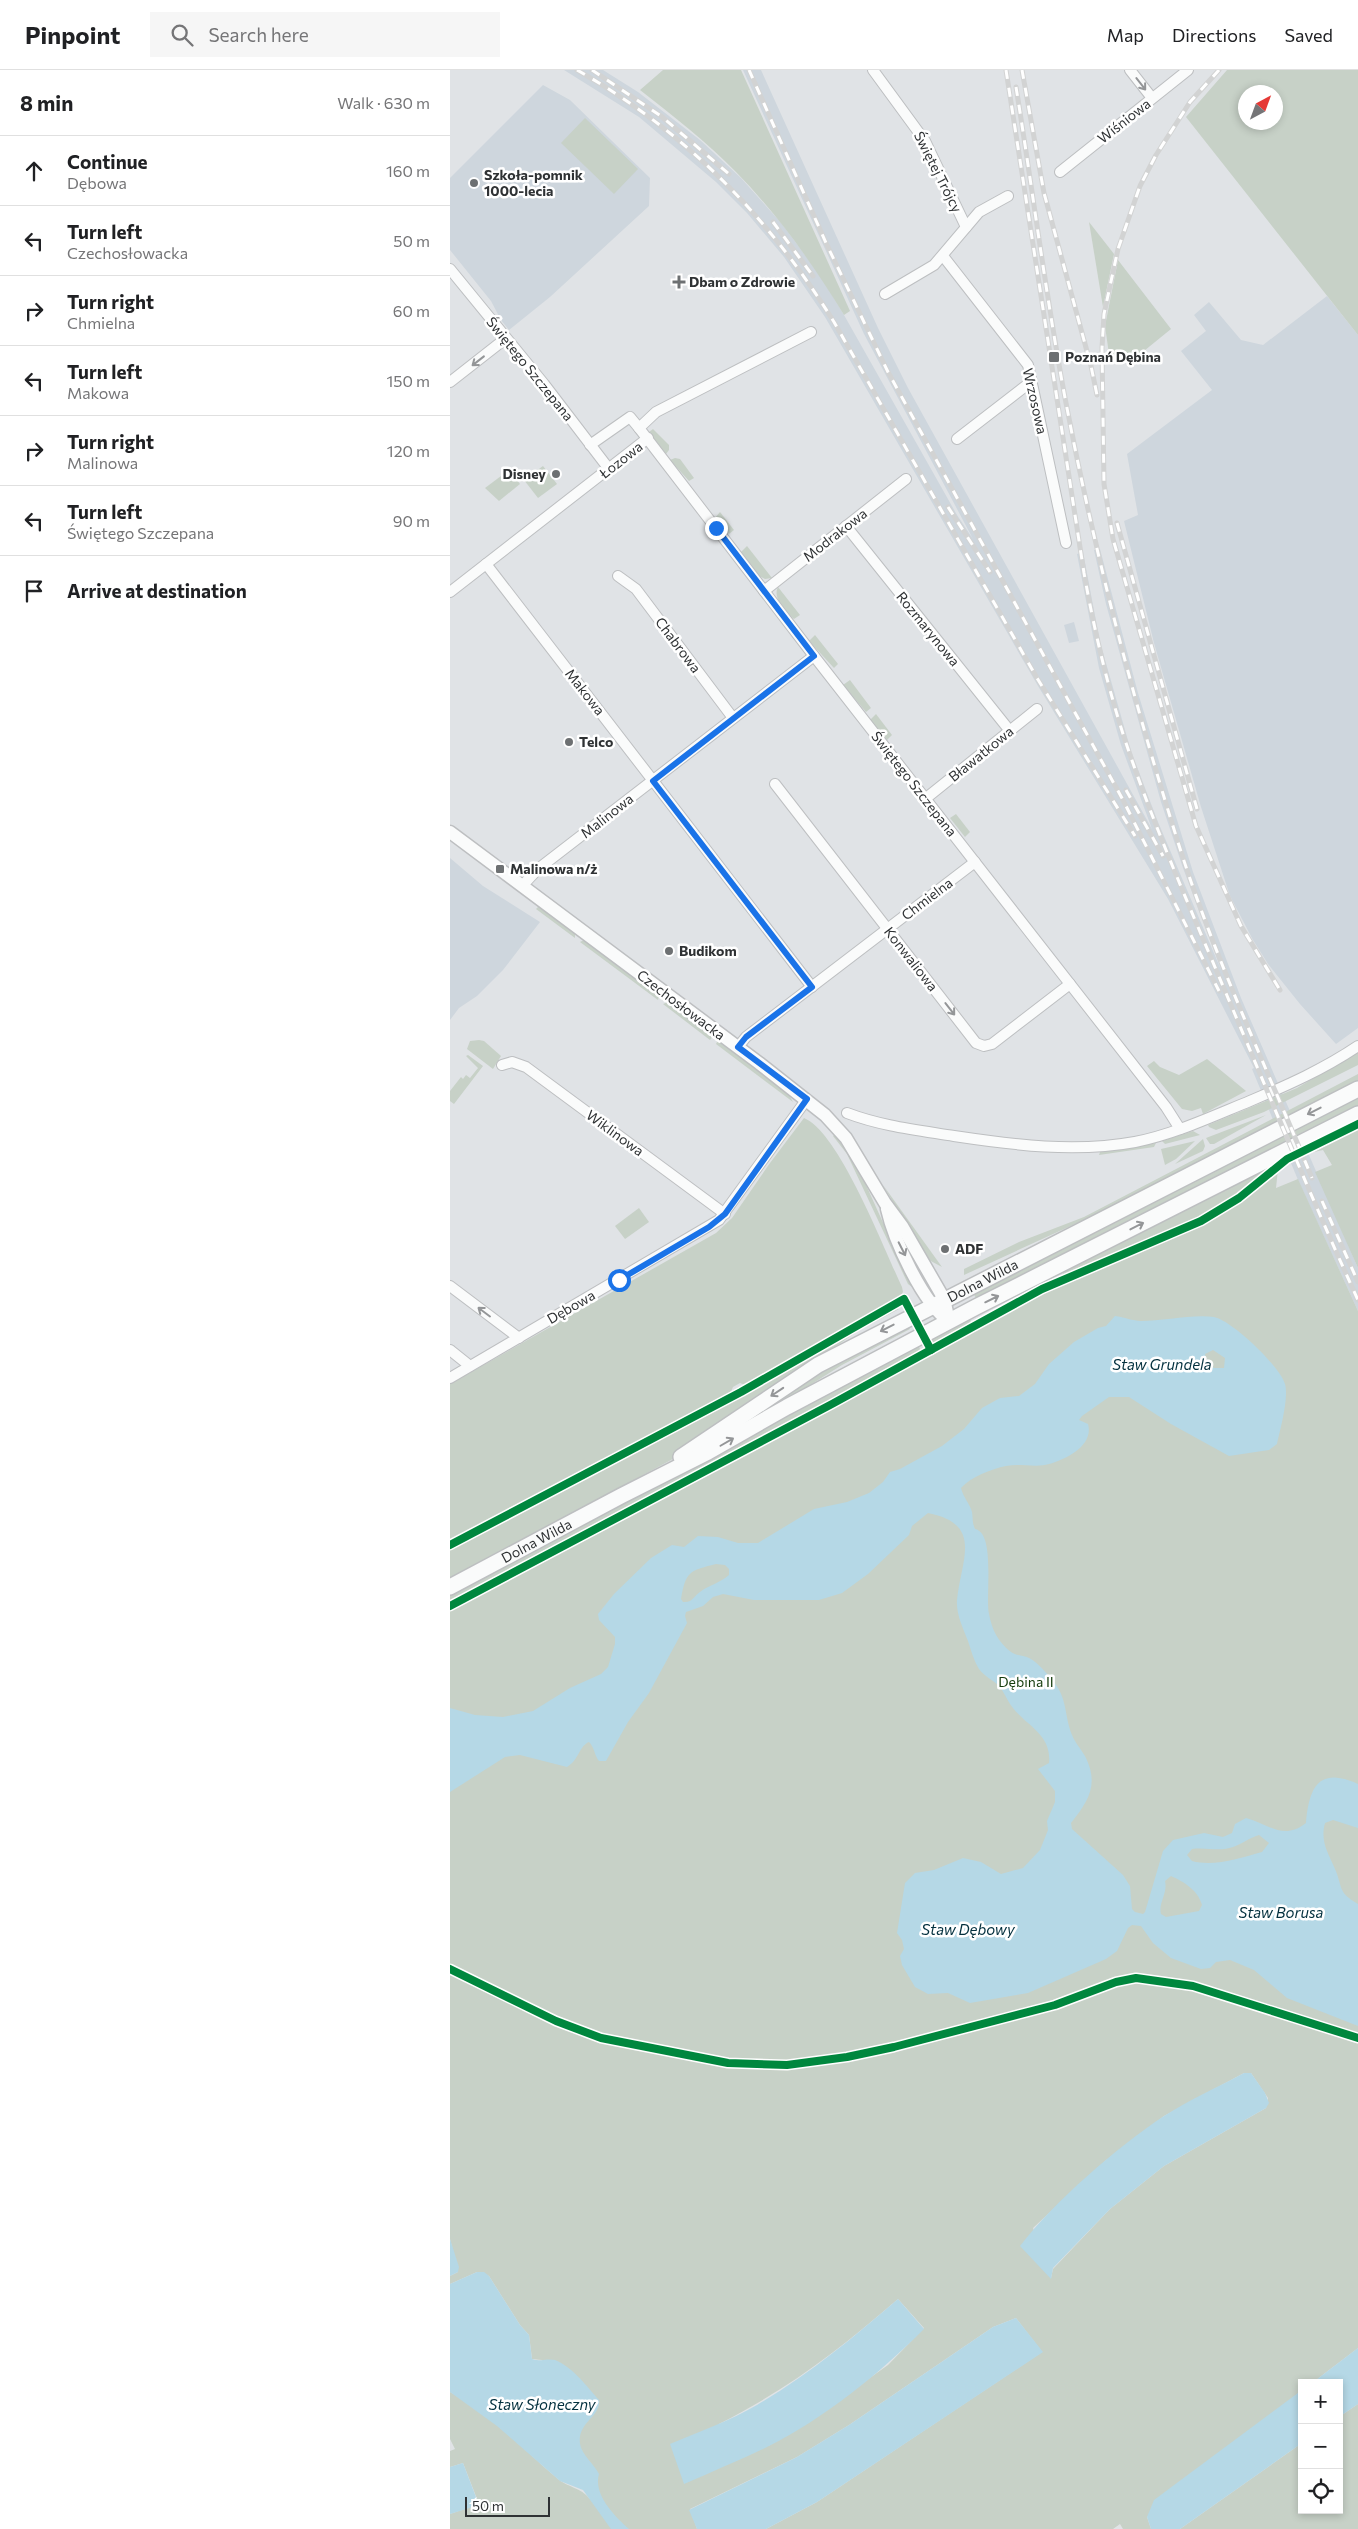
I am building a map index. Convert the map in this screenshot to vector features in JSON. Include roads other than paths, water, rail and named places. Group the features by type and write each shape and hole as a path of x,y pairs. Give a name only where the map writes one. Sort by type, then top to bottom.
{"main road":[{"name":"Dolna Wilda","path":"621,1496 818,1365 937,1302 1358,1089"},
{"name":"Dolna Wilda","path":"450,1587 708,1452 787,1407 948,1321 1358,1114"}],"street":[{"name":"Świętej Trójcy","path":"873,70 925,141 966,227"},
{"path":"1130,70 1152,98"},
{"name":"Wiśniowa","path":"1060,172 1188,70"},
{"path":"885,294 930,268 943,256 979,212 1008,196"},
{"name":"Wrzosowa","path":"943,256 1024,358 1032,380 1066,542"},
{"name":"Świętego Szczepana","path":"450,269 609,469"},
{"name":"Łozowa","path":"450,592 648,438 640,428 656,412 811,332"},
{"path":"450,382 505,339"},
{"path":"956,439 1032,380"},
{"path":"590,446 630,417 640,428"},
{"name":"Świętego Szczepana","path":"648,438 1180,1129"},
{"name":"Modrakowa","path":"764,591 906,479"},
{"name":"Rozmarynowa","path":"846,526 1010,731"},
{"name":"Makowa","path":"486,564 812,987"},
{"name":"Chabrowa","path":"618,576 636,589 734,718"},
{"name":"Malinowa","path":"522,886 534,872 814,656"},
{"name":"Bławatkowa","path":"925,799 1037,710"},
{"name":"Konwaliowa","path":"775,784 980,1045 992,1044 1070,984"},
{"name":"Czechosłowacka","path":"450,832 807,1099 846,1138 885,1203 892,1230 948,1321"},
{"name":"Chmielna","path":"738,1047 746,1037 975,862"},
{"path":"846,1113 882,1125 1054,1148 1137,1142 1180,1129 1312,1074 1358,1046"},
{"name":"Wiklinowa","path":"502,1065 512,1062 526,1067 725,1214"},
{"name":"Dębowa","path":"450,1378 709,1227 725,1214 807,1099"},
{"path":"450,1286 519,1338"},
{"path":"450,1350 470,1366"}],"water":[{"path":"1115,1316 1141,1321 1206,1316 1222,1320 1232,1326 1265,1356 1274,1366 1285,1384 1285,1405 1277,1444 1269,1450 1229,1456 1171,1424 1129,1397 1109,1397 1079,1420 1088,1424 1089,1432 1083,1445 1071,1455 1044,1465 1000,1467 970,1480 961,1488 971,1509 975,1529 981,1533 988,1553 988,1606 992,1625 999,1640 1006,1648 1036,1663 1051,1678 1060,1691 1072,1735 1086,1758 1092,1777 1090,1793 1071,1823 1072,1829 1123,1875 1130,1886 1132,1909 1135,1912 1143,1914 1145,1912 1163,1851 1173,1840 1204,1833 1223,1837 1232,1833 1235,1824 1246,1818 1276,1830 1290,1831 1306,1823 1310,1799 1313,1790 1319,1783 1334,1777 1358,1784 1358,1828 1333,1820 1325,1823 1323,1836 1342,1889 1351,1900 1358,1904 1358,2026 1287,1998 1254,1970 1230,1960 1216,1962 1210,1968 1201,1969 1171,1958 1153,1943 1141,1926 1132,1925 1128,1928 1117,1951 1106,1959 1028,1993 970,2003 948,1993 928,1994 915,1987 902,1965 900,1956 904,1949 902,1940 897,1933 905,1883 915,1873 934,1870 963,1858 981,1862 1001,1874 1023,1868 1040,1850 1048,1830 1047,1821 1055,1802 1055,1791 1038,1769 1049,1763 1047,1745 1043,1738 1013,1708 999,1686 979,1669 960,1621 957,1600 964,1558 965,1546 963,1535 957,1526 945,1518 928,1513 912,1526 909,1535 868,1574 842,1593 819,1600 754,1600 723,1594 713,1597 703,1606 686,1612 687,1623 649,1693 628,1722 606,1761 599,1761 589,1742 567,1767 520,1755 505,1757 450,1792 450,1708 475,1715 503,1717 533,1711 570,1688 601,1674 608,1667 615,1644 615,1637 599,1620 598,1614 614,1594 651,1558 672,1545 684,1547 698,1536 718,1537 738,1543 758,1543 814,1509 847,1502 869,1493 883,1482 890,1472 900,1469 942,1446 964,1429 982,1408 1000,1398 1019,1396 1035,1384 1049,1364 1074,1342 1098,1328 1106,1326","holes":["1213,1350 1225,1358 1224,1368 1214,1368 1207,1363 1205,1354","725,1565 729,1569 729,1575 703,1590 690,1601 683,1602 681,1599 687,1577 694,1571 707,1566","1259,1835 1269,1843 1262,1852 1227,1861 1209,1863 1192,1861 1187,1855 1192,1849 1218,1849 1236,1846","1171,1876 1190,1887 1202,1905 1199,1911 1166,1917 1161,1914 1165,1881"]},
{"path":"1244,2073 1251,2073 1265,2093 1269,2103 1266,2108 1164,2166 1110,2209 1053,2268 1051,2279 1020,2246 1050,2211 1126,2143 1174,2110"},
{"path":"450,2239 459,2267 458,2272 450,2276"},
{"name":"Staw Słoneczny","path":"477,2272 484,2272 489,2276 520,2325 529,2335 532,2359 555,2360 562,2363 599,2400 599,2406 582,2430 580,2444 583,2452 599,2474 599,2489 606,2504 629,2529 611,2529 583,2490 560,2481 497,2426 450,2392 450,2284"},
{"path":"898,2299 924,2329 889,2362 810,2423 757,2452 684,2484 670,2444 736,2416 776,2393 830,2355"},
{"path":"1016,2318 1043,2352 817,2502 766,2529 697,2529 689,2510 797,2457 849,2425 993,2327"},
{"path":"1358,2348 1358,2404 1343,2414 1343,2379 1317,2379"},
{"path":"1298,2393 1298,2446 1180,2529 1151,2529 1147,2517 1154,2500"},
{"path":"463,2463 479,2505 450,2514 450,2467"}],"railway":[{"path":"577,70 654,120 689,149 753,212 809,284 834,322 1037,678 1135,836"},
{"path":"592,70 661,116 729,174"},
{"path":"749,70 826,243 888,372 1123,800 1219,991"},
{"path":"1006,70 1084,573 1112,699 1136,773 1174,869 1308,1187 1358,1300"},
{"path":"1022,70 1044,193 1091,366 1097,395"},
{"path":"1219,70 1190,102 1156,155 1140,186 1118,249 1104,314 1102,348 1104,484 1113,539 1196,826 1241,926 1280,990"},
{"path":"1016,87 1066,403 1089,513 1129,677 1191,882 1223,968 1312,1178"},
{"path":"773,222 813,276"},
{"path":"948,507 990,572"},
{"path":"1117,523 1197,809"},
{"path":"1126,790 1163,856"},
{"path":"1322,1201 1358,1282"}],"place":[{"name":"Szkoła-pomnik 1000-lecia","path":"474,183"},
{"name":"Dbam o Zdrowie","path":"679,282"},
{"name":"Poznań Dębina","path":"1054,357"},
{"name":"Disney","path":"556,474"},
{"name":"Telco","path":"569,742"},
{"name":"Malinowa n/ż","path":"500,869"},
{"name":"Budikom","path":"669,951"},
{"name":"ADF","path":"945,1249"}],"water label":[{"name":"Staw Grundela","path":"1162,1365"},
{"name":"Staw Borusa","path":"1281,1913"},
{"name":"Staw Dębowy","path":"968,1930"}],"park label":[{"name":"Dębina II","path":"1026,1682"}]}
